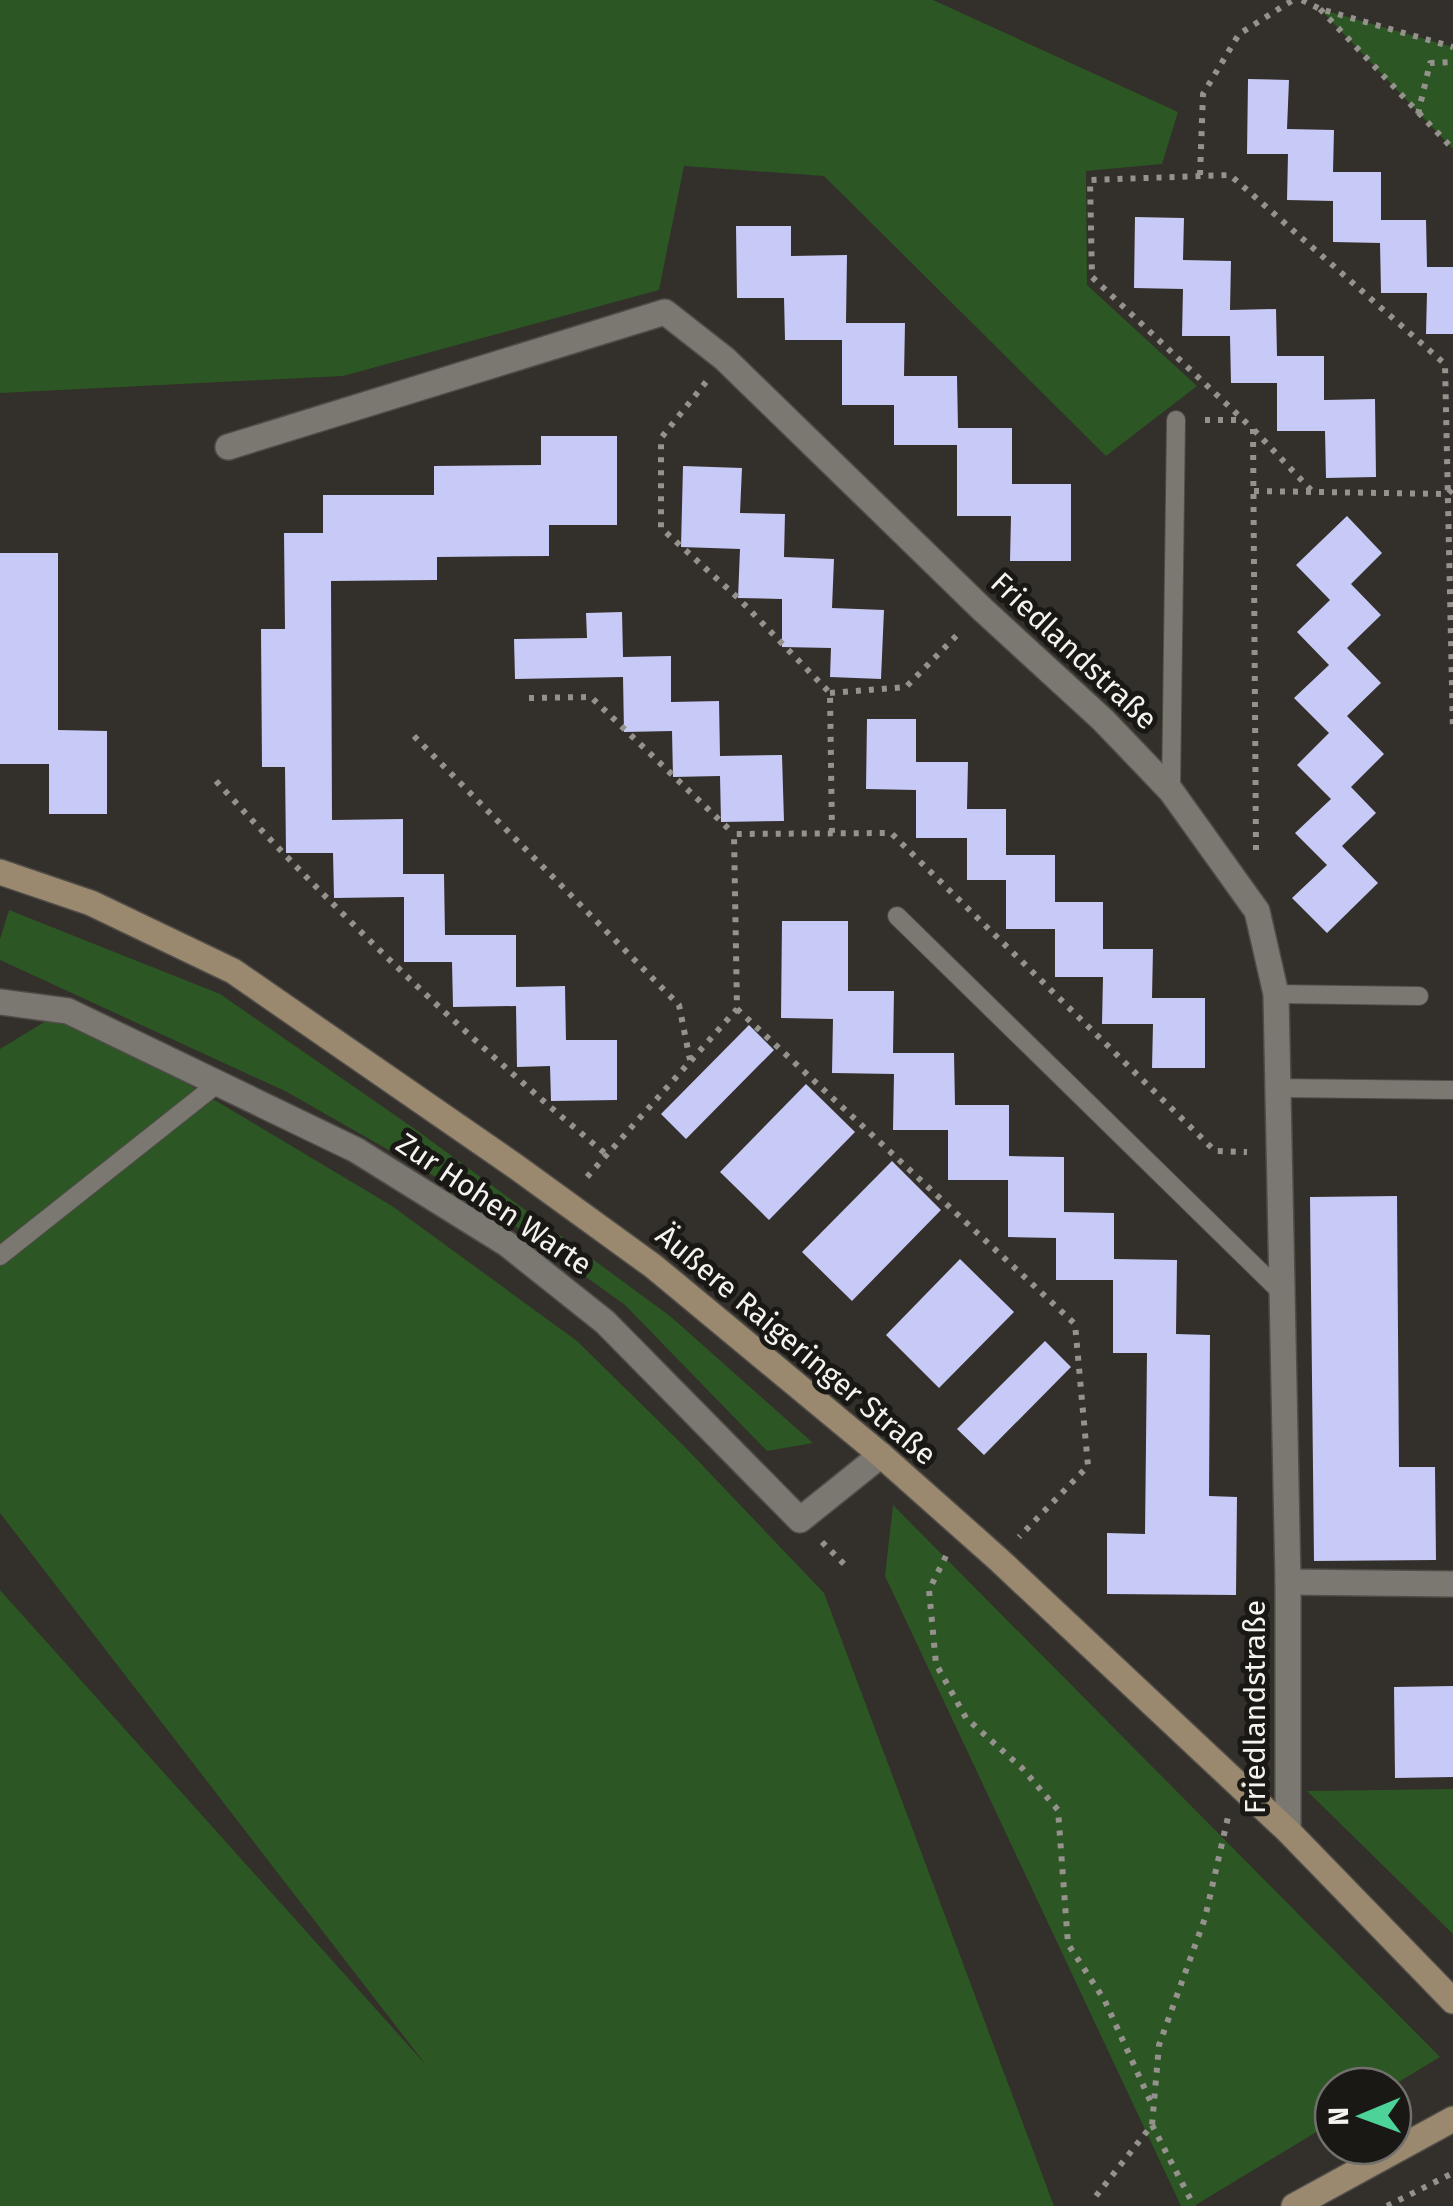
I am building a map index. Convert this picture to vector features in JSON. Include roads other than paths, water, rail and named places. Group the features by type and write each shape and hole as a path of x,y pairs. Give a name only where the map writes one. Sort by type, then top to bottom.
{"street":[{"name":"Friedlandstraße","path":"228,448 665,312 725,359 982,609 1104,720 1170,791 1257,910 1276,994 1288,1582 1288,1831"},
{"name":"Äußere Raigeringer Straße","path":"0,872 91,903 232,972 653,1266 998,1559 1288,1831 1453,2000"},
{"name":"Zur Hohen Warte","path":"0,1002 68,1011 356,1150 507,1244 605,1322 800,1520 881,1456"},
{"name":"Friedlandstraße","path":"1288,1582 1453,1584"},
{"path":"1294,2206 1453,2119"}],"lane":[{"path":"1170,791 1176,420"},
{"path":"897,916 1281,1292"},
{"path":"1276,994 1419,996"},
{"path":"0,1256 217,1084"},
{"path":"1277,1088 1453,1090"}]}
